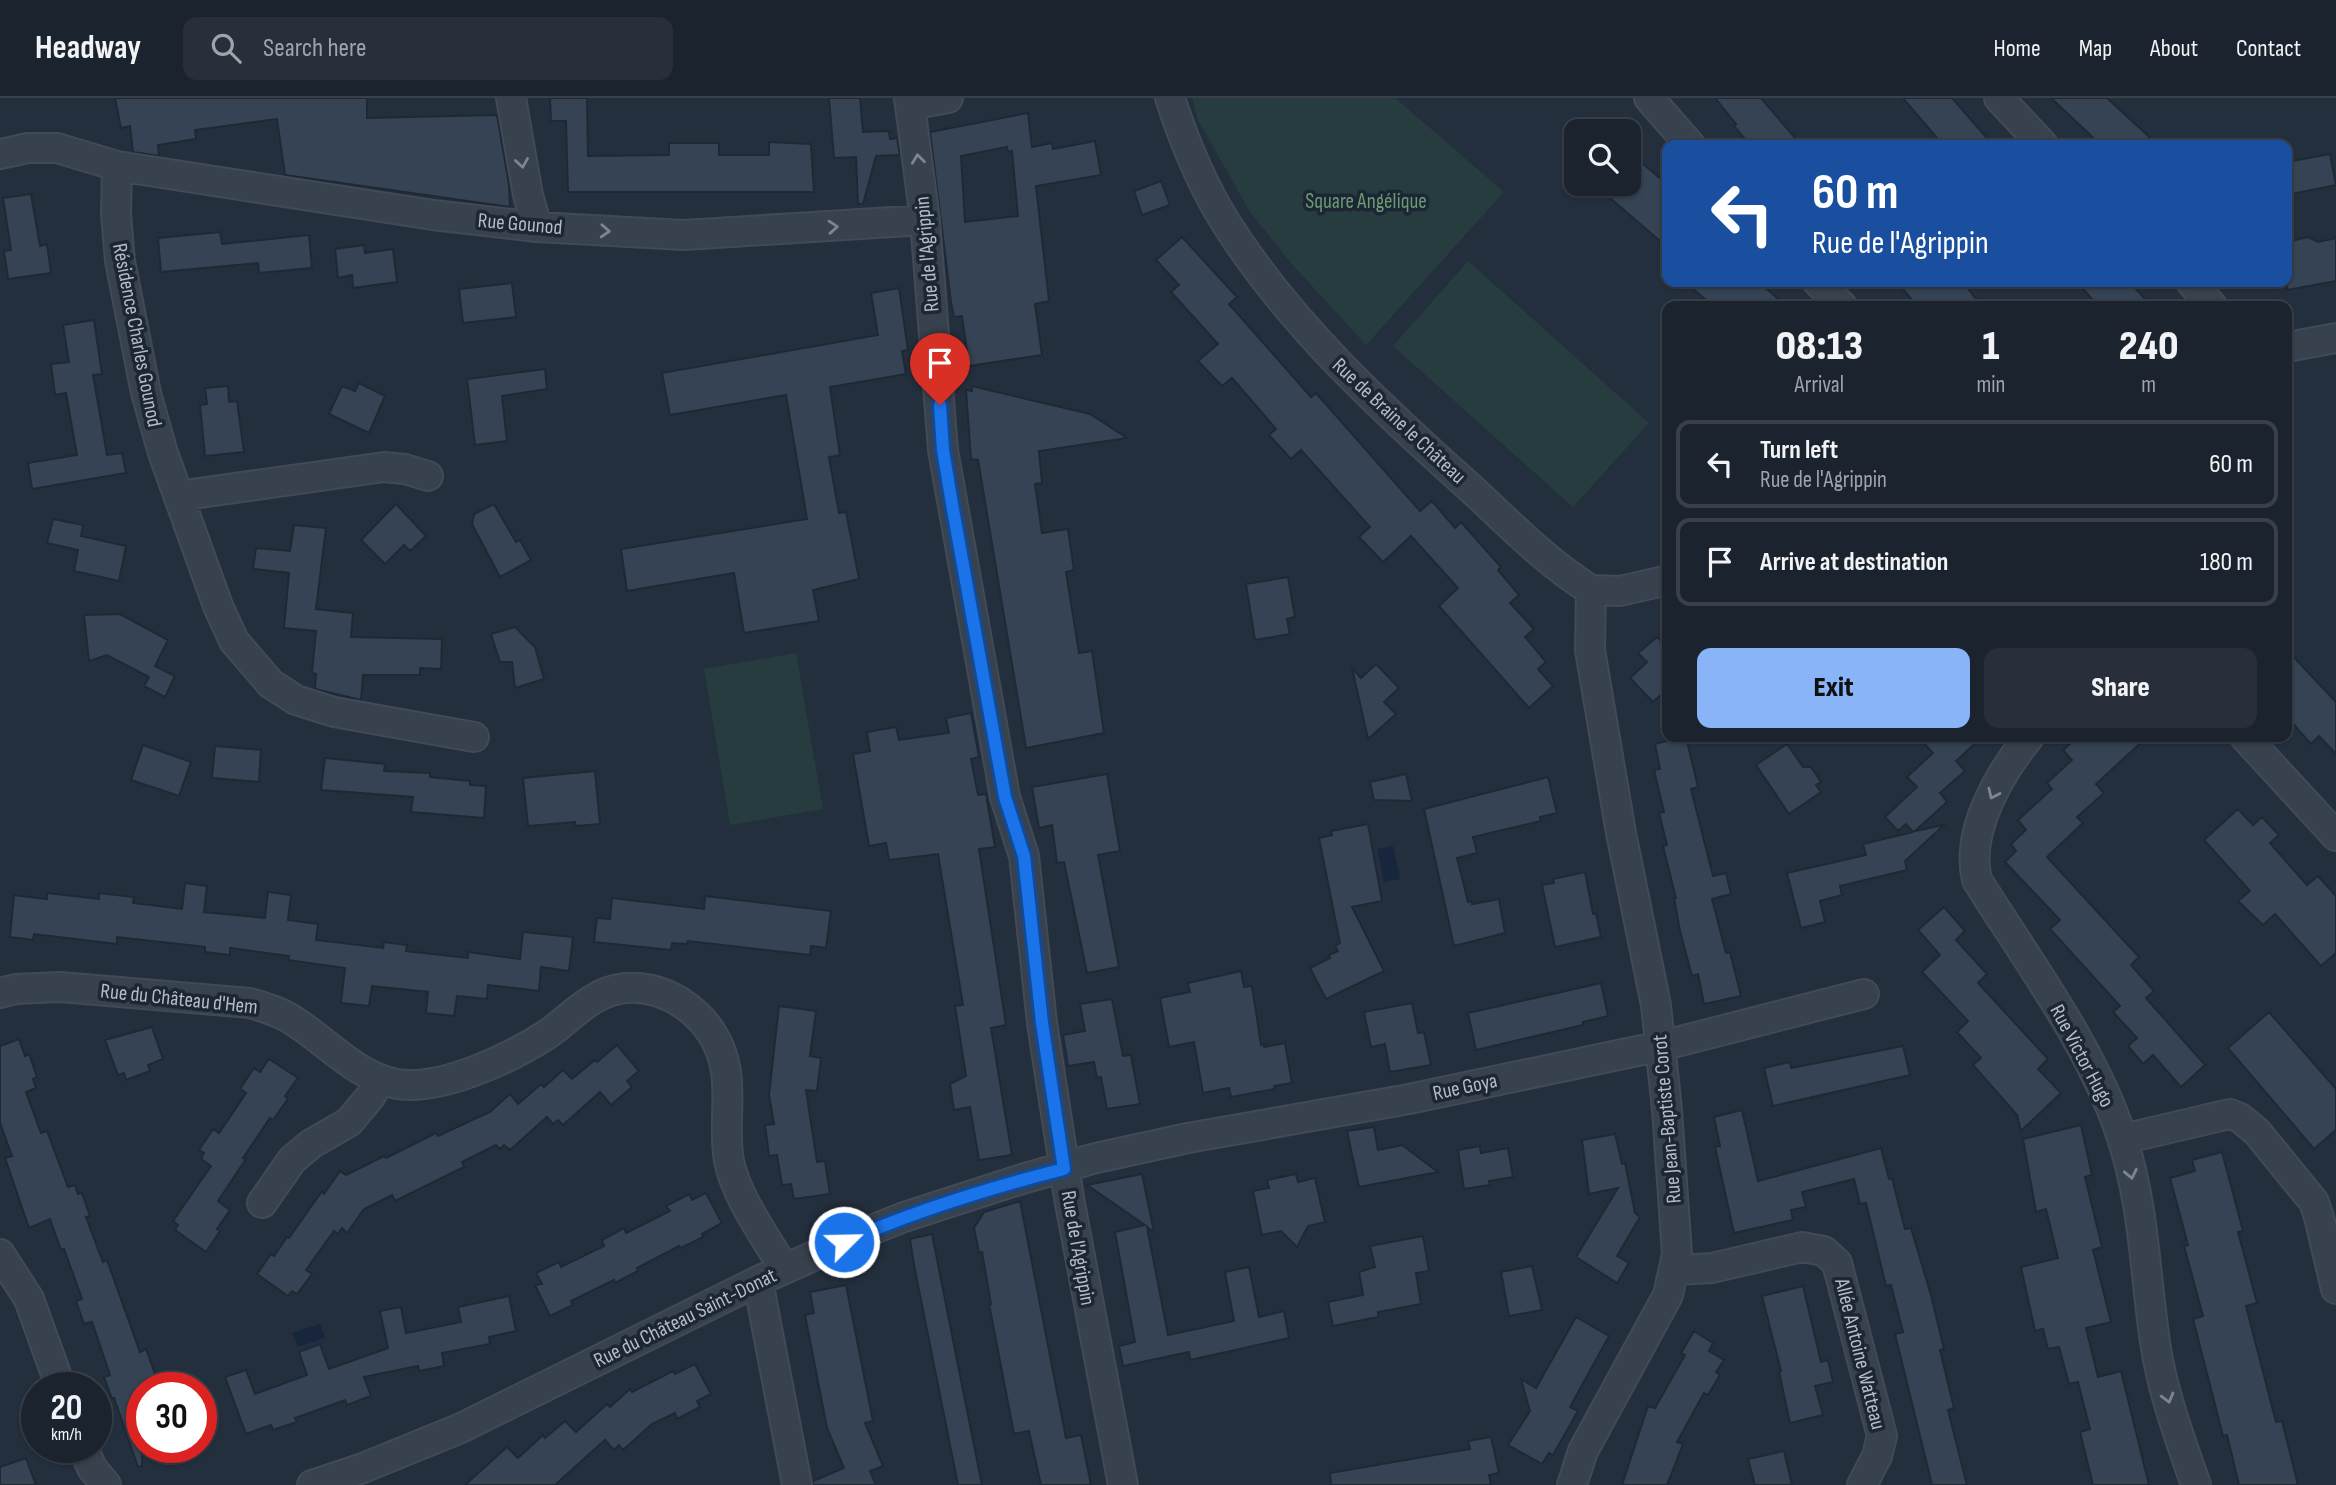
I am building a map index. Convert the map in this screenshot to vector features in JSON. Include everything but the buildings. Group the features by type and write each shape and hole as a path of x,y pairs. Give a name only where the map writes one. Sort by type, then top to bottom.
{"street":[{"path":"511,98 528,195 537,227"},
{"path":"910,101 948,98"},
{"name":"Rue de Braine le Château","path":"1170,98 1185,141 1225,222 1259,270 1310,332 1343,370 1446,466 1549,559 1591,590"},
{"path":"1649,98 1686,140"},
{"path":"1999,98 2038,140"},
{"name":"Rue de l'Agrippin","path":"910,101 925,220 943,450 1005,797 1024,856 1042,1023 1064,1169 1123,1485"},
{"path":"0,154 28,148 57,148 117,166"},
{"name":"Rue Gounod","path":"117,166 433,215 537,227 684,234 925,220"},
{"name":"Résidence Charles Gounod","path":"117,166 117,236 123,283 151,413 226,626 244,654 271,684 296,700 334,712 474,737"},
{"path":"1823,287 1837,301"},
{"path":"2195,287 2208,301"},
{"path":"2292,346 2336,338"},
{"path":"178,496 384,467 405,469 428,476"},
{"path":"1591,590 1620,591 1662,581"},
{"name":"Rue Jean-Baptiste Corot","path":"1572,1485 1583,1451 1660,1314 1676,1270 1676,1226 1656,1006 1590,650 1591,590"},
{"name":"Rue Victor Hugo","path":"2025,742 2007,767 1992,796 1976,838 1974,867 1977,880 2096,1074 2123,1139 2144,1242 2157,1355 2173,1417 2196,1485"},
{"path":"2250,742 2336,836"},
{"name":"Rue du Château d'Hem","path":"0,993 16,989 60,987 250,1003 293,1019 359,1069 397,1084 417,1085 463,1076 525,1047 546,1035 592,999 612,990 631,987 655,990 677,999 693,1010 712,1033 722,1054 728,1074 727,1142 734,1181 784,1269"},
{"name":"Rue Goya","path":"1064,1169 1096,1158 1188,1138 1409,1098 1661,1046 1864,994"},
{"path":"262,1203 292,1160 311,1144 349,1122 370,1097 380,1079"},
{"path":"2123,1139 2230,1114 2250,1124 2314,1202 2336,1289"},
{"name":"Rue du Château Saint-Donat","path":"312,1485 363,1468 461,1428 758,1281 904,1217 1022,1179 1064,1169"},
{"name":"Allée Antoine Watteau","path":"1676,1270 1712,1268 1802,1247 1814,1248 1832,1256 1837,1263 1882,1436 1877,1456 1862,1485"},
{"path":"2,1261 29,1299 55,1372"},
{"path":"758,1281 797,1485"},
{"path":"90,1463 106,1485"}],"green space":[{"name":"Square Angélique","path":"1192,98 1395,98 1504,192 1366,345 1291,263 1250,212 1198,120"},
{"path":"1468,261 1649,423 1573,507 1393,346"},
{"path":"796,653 823,809 730,825 704,669"}],"water":[{"path":"1393,846 1400,879 1384,882 1377,849"},
{"path":"320,1324 325,1338 298,1347 292,1333"}],"route":[{"path":"844,1242 904,1217 1022,1179 1064,1169 1042,1023 1024,856 1005,797 943,450 940,405"}]}
